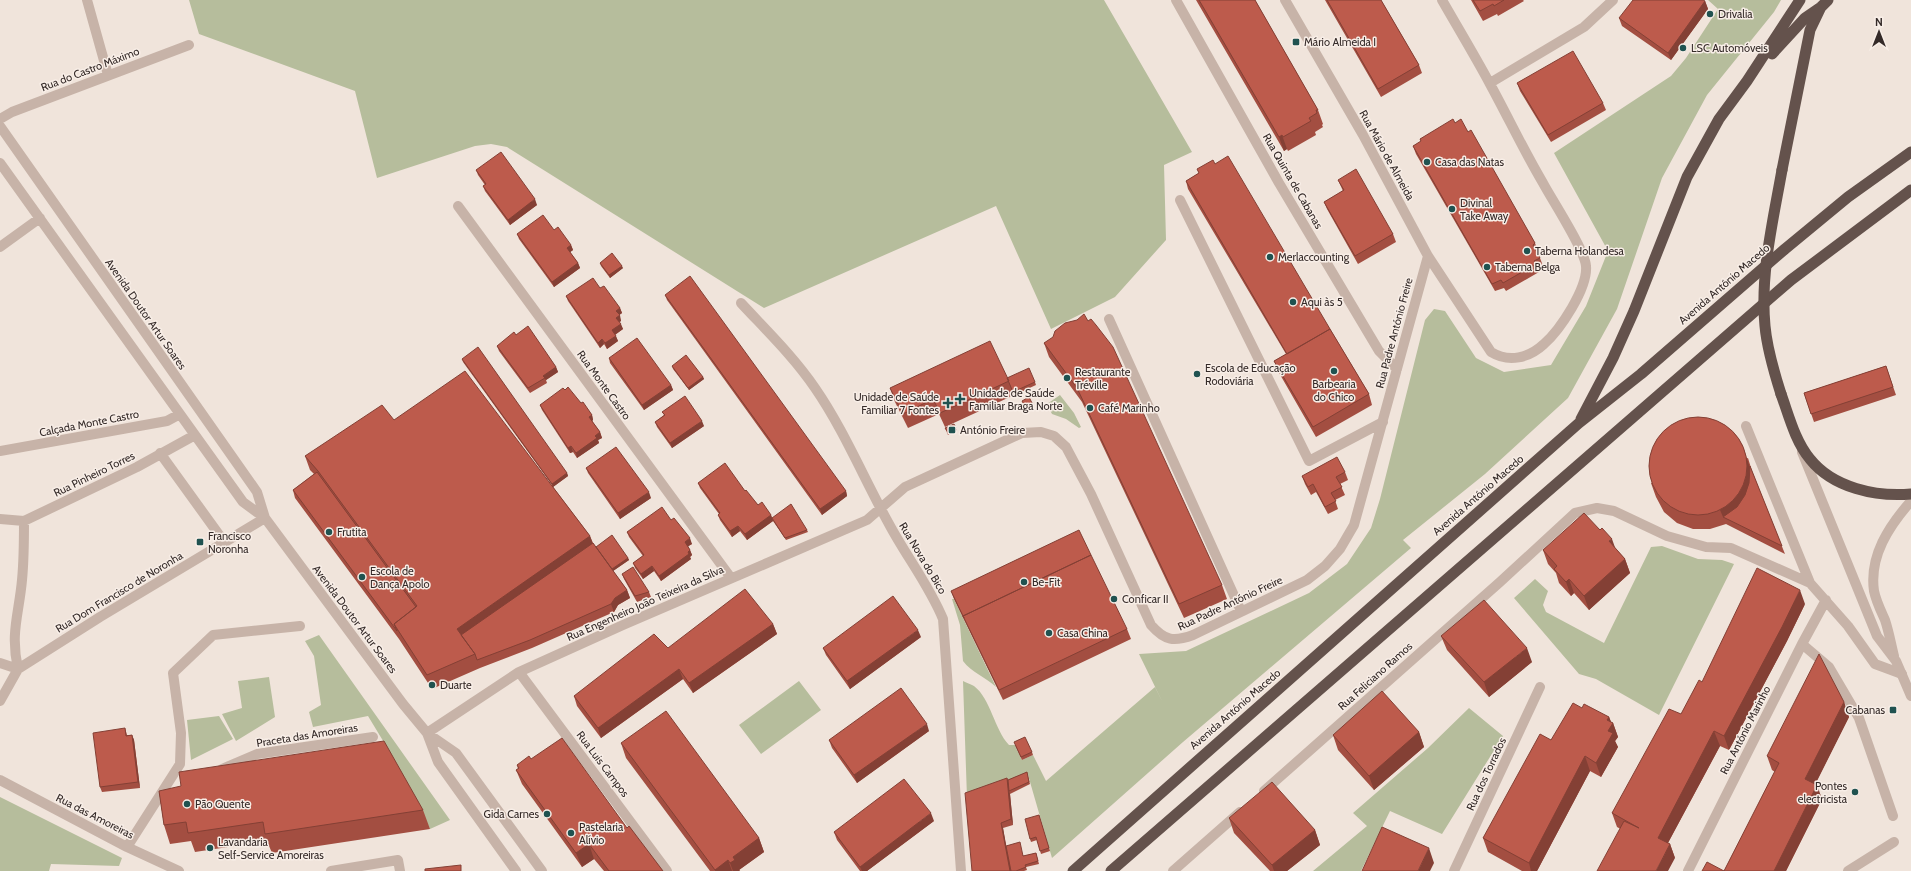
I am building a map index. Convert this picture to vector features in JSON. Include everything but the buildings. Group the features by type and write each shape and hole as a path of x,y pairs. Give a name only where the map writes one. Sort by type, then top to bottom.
{"highway":[{"path":"1578,423 1613,358 1634,311 1687,177 1719,119 1747,81 1800,0"},
{"path":"1747,81 1805,18 1824,4"},
{"path":"1824,4 1810,30 1782,170 1768,252 1765,298 1768,345 1781,394 1798,440 1810,459 1824,473 1839,482 1876,493 1897,495 1911,494"},
{"name":"Avenida António Macedo","path":"1073,871 1578,423 1641,374 1848,197 1911,152"},
{"path":"1111,871 1791,280 1911,190"}],"street":[{"path":"87,0 108,75"},
{"name":"Rua Quinta de Cabanas","path":"1176,0 1279,183 1379,351 1397,369"},
{"name":"Rua Mário de Almeida","path":"1285,0 1363,134 1428,256 1491,352 1498,356 1510,358 1532,353 1547,341 1561,324 1575,300 1586,276 1584,256 1533,166 1490,83 1442,0"},
{"path":"1490,83 1584,26 1613,0"},
{"name":"Rua do Castro Máximo","path":"0,119 12,112 189,45"},
{"name":"Avenida Doutor Artur Soares","path":"0,126 257,492 265,518"},
{"name":"Avenida Doutor Artur Soares","path":"0,162 243,502 265,518 403,704 427,733 456,753 542,871"},
{"path":"1180,200 1309,461 1383,422"},
{"name":"Rua Monte Castro","path":"458,206 730,578"},
{"path":"0,247 40,218"},
{"name":"Rua Padre António Freire","path":"880,508 905,487 1022,433 1041,432 1054,436 1066,447 1091,494 1151,626 1160,636 1179,640 1307,580 1325,566 1340,549 1354,525 1428,256"},
{"name":"Rua Nova do Bico","path":"741,303 798,364 815,388 828,409 880,508 937,604 944,619 961,871"},
{"path":"1109,319 1241,611"},
{"name":"Calçada Monte Castro","path":"0,451 167,421 180,414"},
{"path":"1746,426 1810,583 1848,626 1875,664 1902,674"},
{"name":"Rua Pinheiro Torres","path":"24,521 137,467 195,435"},
{"path":"1798,440 1877,636 1896,662 1911,696"},
{"path":"160,453 225,543"},
{"path":"1896,662 1875,593 1874,569 1878,551 1885,535 1895,519 1911,501"},
{"name":"Rua Engenheiro João Teixeira da Silva","path":"427,733 519,672 730,578 867,520 880,508"},
{"name":"Rua Feliciano Ramos","path":"1257,797 1500,582 1575,513 1597,508 1614,511 1667,536 1706,547 1731,548 1810,583"},
{"name":"Rua Dom Francisco de Noronha","path":"0,700 18,668 265,518"},
{"path":"0,519 24,521 22,580 14,634 14,650 18,668 0,663"},
{"name":"Rua António Marinho","path":"1688,871 1802,644 1826,600"},
{"path":"127,847 180,764 181,733 173,673 213,635 300,626"},
{"path":"1802,644 1829,667 1859,718 1893,816"},
{"name":"Rua Luis Campos","path":"519,672 667,871"},
{"name":"Rua dos Torrados","path":"1454,871 1540,687"},
{"name":"Avenida Doutor Artur Soares","path":"427,733 438,762 516,871"},
{"name":"Praceta das Amoreiras","path":"214,772 257,754 373,737"},
{"name":"Rua das Amoreiras","path":"0,780 127,847 180,871"},
{"path":"158,797 179,788"},
{"path":"1173,871 1245,807"},
{"path":"1848,871 1894,842"},
{"path":"331,871 398,860 400,871"}],"green space":[{"path":"189,0 1104,0 1192,152 1164,165 1166,240 1115,297 1051,329 996,206 764,308 507,147 491,144 475,146 377,178 355,91 199,34"},
{"path":"1708,0 1781,0 1774,12 1707,95 1662,178 1617,309 1568,398 1485,474 1403,540 1411,548 1183,742 1052,858 1028,775 967,798 963,681 974,686 985,698 1004,738 1009,745 1015,745 1022,760 1033,755 1046,781 1155,687 1163,703 1139,654 1186,651 1309,593 1347,564 1371,528 1380,499 1425,320 1434,309 1445,311 1476,358 1504,372 1551,365 1586,306 1608,251 1554,153 1671,76 1686,58 1718,9"},
{"path":"1060,395 1074,413 1081,427 1079,428 1066,419 1052,414 1047,404"},
{"path":"1662,546 1698,559 1722,560 1734,564 1659,715 1596,679 1579,674 1514,598 1535,579 1548,591 1543,605 1546,612 1604,643 1651,547"},
{"path":"952,599 954,599 996,687 966,665 963,661 960,625"},
{"path":"319,635 450,820 430,829 391,754 368,716 313,727 309,712 321,705 314,656 305,641"},
{"path":"269,677 275,717 236,741 222,714 242,708 238,681"},
{"path":"799,681 821,710 761,754 739,725"},
{"path":"1469,708 1503,736 1442,834 1390,811 1361,871 1313,871 1367,826 1353,813 1428,748"},
{"path":"219,716 233,739 191,760 187,720"},
{"path":"0,797 122,858 119,866 51,864 49,871 0,871"}],"place":[{"name":"Drivalia","path":"1710,14"},
{"name":"Mário Almeida I","path":"1296,42"},
{"name":"LSC Automóveis","path":"1683,48"},
{"name":"Casa das Natas","path":"1427,162"},
{"name":"Divinal Take Away","path":"1452,209"},
{"name":"Taberna Holandesa","path":"1527,251"},
{"name":"Merlaccounting","path":"1270,257"},
{"name":"Taberna Belga","path":"1487,267"},
{"name":"Aqui às 5","path":"1293,302"},
{"name":"Barbearia do Chico","path":"1334,371"},
{"name":"Escola de Educação Rodoviária","path":"1197,374"},
{"name":"Restaurante Tréville","path":"1067,378"},
{"name":"Unidade de Saúde Familiar Braga Norte","path":"960,399"},
{"name":"Unidade de Saúde Familiar 7 Fontes","path":"948,403"},
{"name":"Café Marinho","path":"1090,408"},
{"name":"António Freire","path":"952,430"},
{"name":"Frutita","path":"329,532"},
{"name":"Francisco Noronha","path":"200,542"},
{"name":"Escola de Dança Apolo","path":"362,577"},
{"name":"Be-Fit","path":"1024,582"},
{"name":"Conficar II","path":"1114,599"},
{"name":"Casa China","path":"1049,633"},
{"name":"Duarte","path":"432,685"},
{"name":"Cabanas","path":"1893,710"},
{"name":"Pontes electricista","path":"1855,792"},
{"name":"Pão Quente","path":"187,804"},
{"name":"Gida Carnes","path":"547,814"},
{"name":"Pastelaria Alívio","path":"571,833"},
{"name":"Lavandaria Self-Service Amoreiras","path":"210,848"}]}
